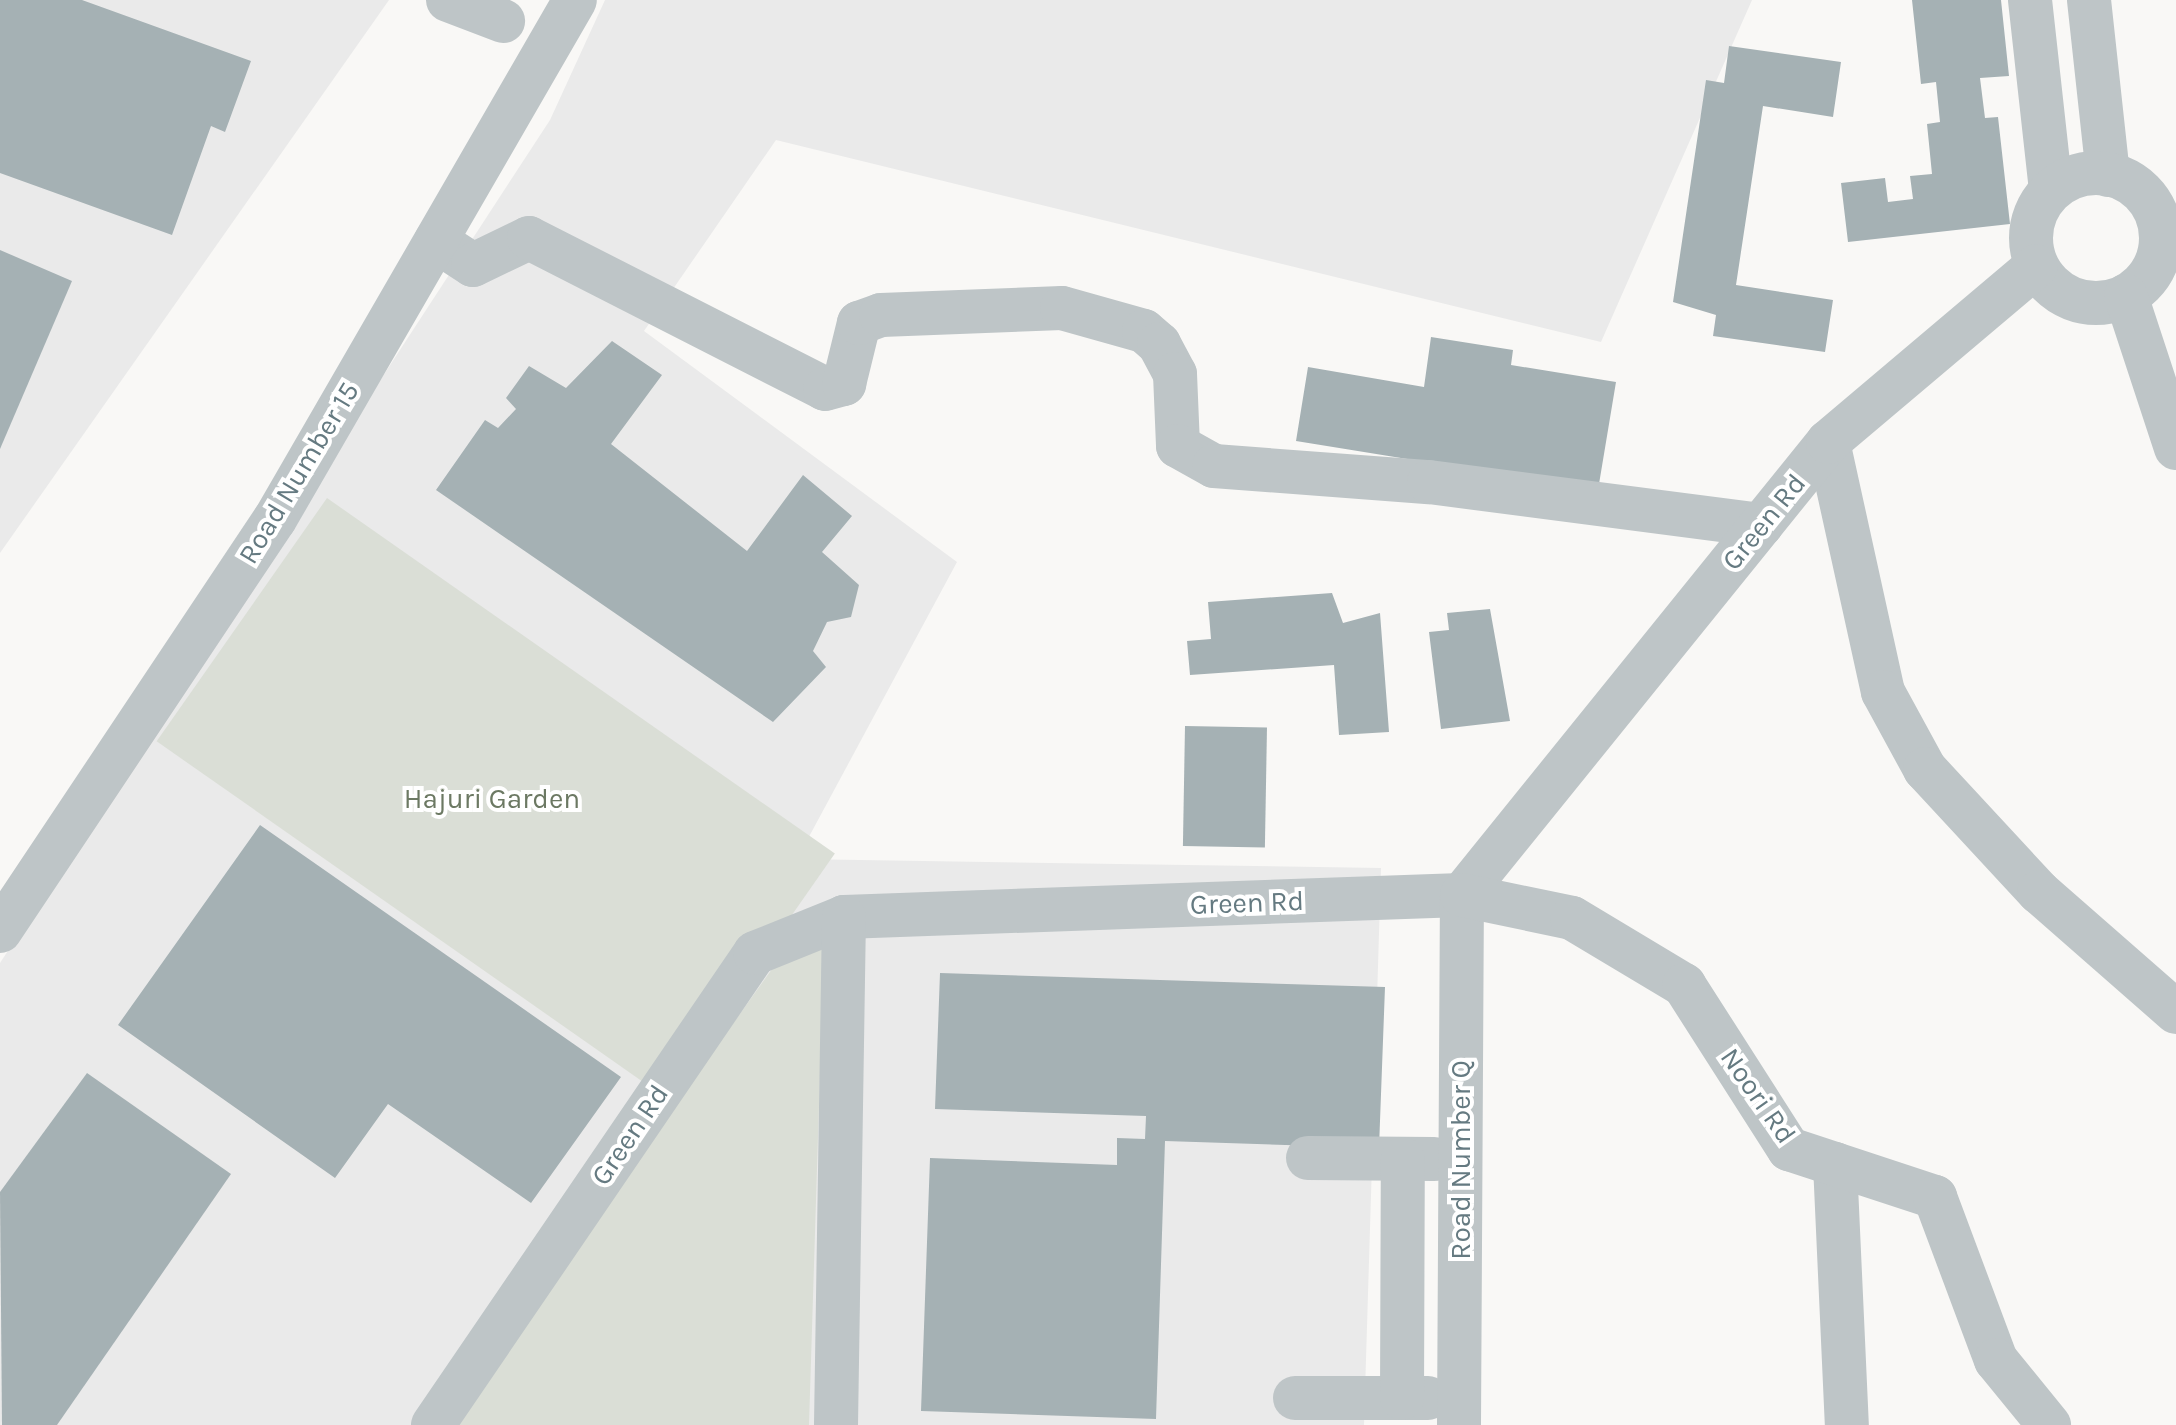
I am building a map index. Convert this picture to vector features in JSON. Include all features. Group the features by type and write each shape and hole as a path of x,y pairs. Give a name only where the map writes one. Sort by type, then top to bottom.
{"street":[{"path":"448,0 503,21"},
{"name":"Road Number 15","path":"0,931 275,519 575,0"},
{"path":"2030,0 2051,190 2031,226 2036,266 2065,296 2106,303 2126,296 2156,263 2164,204 2133,184 2090,172 2051,190"},
{"path":"2089,0 2108,175"},
{"path":"436,241 473,265 529,238 825,389 844,384 859,323 881,315 1062,308 1144,331 1159,344 1175,374 1178,446 1214,466 1429,482 1761,525"},
{"name":"Green Rd","path":"433,1425 755,953 844,917 1462,895 1828,442 2036,266"},
{"path":"2126,296 2176,448"},
{"path":"1828,442 1883,692 1925,769 2039,892 2176,1012"},
{"name":"Road Number Q","path":"1459,1411 1462,895"},
{"name":"Noori Rd","path":"1462,895 1572,918 1684,985 1789,1149 1935,1197 1996,1360 2049,1425"},
{"path":"836,1425 844,917"},
{"path":"1308,1158 1461,1159"},
{"path":"1402,1398 1403,1159"},
{"path":"1835,1164 1847,1425"},
{"path":"1295,1398 1402,1398 1459,1411"}],"shaded area":[{"path":"0,0 389,0 0,553"},
{"path":"605,0 1752,0 1601,342 776,140 644,331 957,562 797,859 1381,868 1364,1425 0,1425 0,963 550,120"}],"green space":[{"name":"Hajuri Garden","path":"327,498 835,854 665,1097 157,741"},
{"path":"824,944 809,1425 445,1425 777,962"}],"building":[{"path":"0,0 82,0 251,61 225,132 211,126 172,235 0,173"},
{"path":"1912,0 2001,0 2009,76 1980,78 1985,118 1998,117 2010,224 1848,242 1841,183 1885,178 1888,202 1913,199 1910,176 1932,174 1927,124 1940,122 1936,82 1921,84"},
{"path":"1729,46 1841,62 1833,117 1763,106 1736,285 1833,300 1825,352 1713,336 1716,315 1673,302 1706,80 1724,83"},
{"path":"0,250 72,281 0,449"},
{"path":"1431,337 1513,350 1511,365 1616,382 1598,490 1296,441 1308,367 1424,387"},
{"path":"612,341 662,375 611,444 747,551 803,475 852,516 822,552 859,585 851,617 827,622 813,651 826,667 773,722 436,490 485,420 498,428 516,409 506,398 529,366 566,388"},
{"path":"1332,593 1343,623 1380,613 1389,732 1339,735 1334,665 1190,675 1187,641 1211,639 1208,602"},
{"path":"1490,609 1510,721 1441,729 1429,632 1449,630 1447,613"},
{"path":"1185,726 1267,727 1265,847 1183,846"},
{"path":"260,825 621,1077 531,1203 388,1104 335,1178 118,1025"},
{"path":"940,973 1385,987 1379,1148 1165,1141 1156,1419 921,1411 930,1158 1117,1165 1117,1138 1145,1139 1146,1116 935,1109"},
{"path":"87,1073 231,1174 57,1425 2,1425 0,1192"}]}
